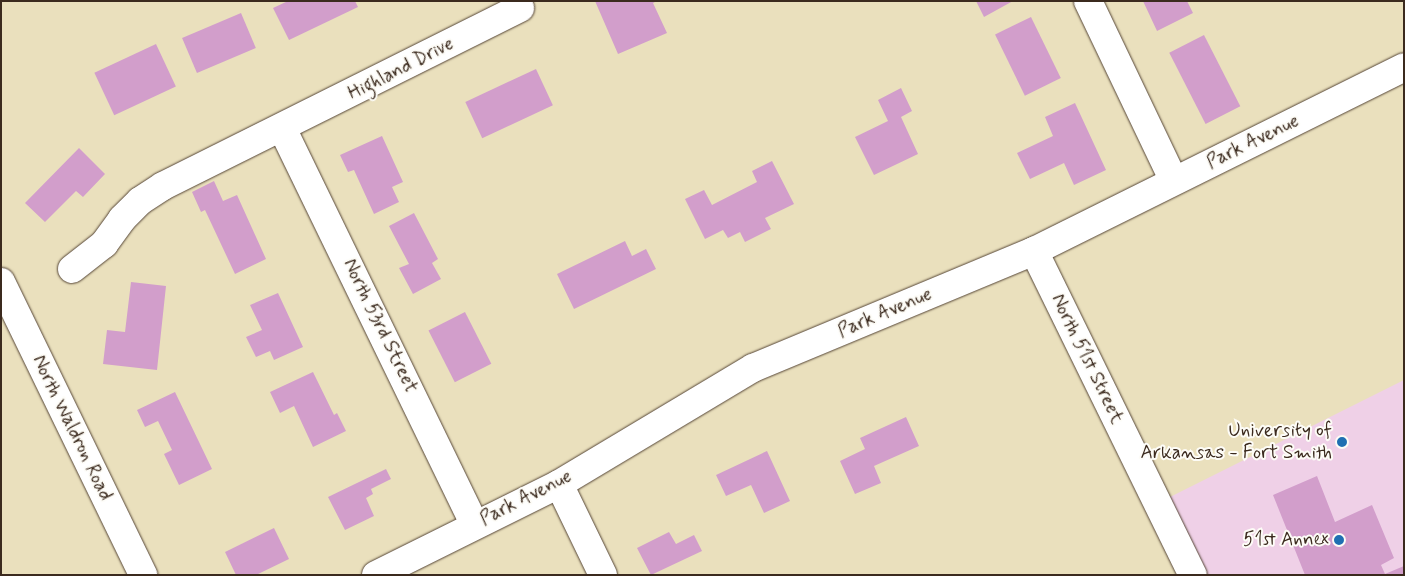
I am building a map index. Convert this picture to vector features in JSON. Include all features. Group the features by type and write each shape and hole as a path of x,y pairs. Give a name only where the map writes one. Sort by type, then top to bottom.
{"street":[{"path":"1088,1 1174,181"},
{"name":"Highland Drive","path":"72,269 104,244 122,219 140,201 164,186 520,8"},
{"name":"Park Avenue","path":"376,575 559,484 753,368 1034,251 1404,67"},
{"name":"North 53rd Street","path":"282,128 475,525"},
{"name":"North 51st Street","path":"1034,251 1193,575"},
{"name":"North Waldron Road","path":"1,282 143,575"},
{"path":"559,484 604,575"}],"shaded area":[{"name":"University of Arkansas - Fort Smith","path":"1404,380 1404,575 1193,575 1158,503"}],"building":[{"path":"288,1 355,1 358,7 289,40 273,8"},
{"path":"595,1 657,1 653,3 667,33 618,54"},
{"path":"976,1 1013,1 984,17"},
{"path":"1143,1 1187,1 1193,13 1157,31"},
{"path":"241,13 256,48 197,73 182,38"},
{"path":"1031,17 1061,78 1025,96 995,35"},
{"path":"1204,35 1240,106 1206,124 1169,53"},
{"path":"156,44 176,87 114,115 94,73"},
{"path":"536,69 553,105 482,138 465,102"},
{"path":"901,88 912,111 901,117 918,154 874,175 855,137 888,121 878,100"},
{"path":"1075,103 1106,170 1074,185 1064,163 1030,179 1017,153 1053,136 1045,117"},
{"path":"382,136 403,182 392,187 399,202 374,214 354,170 348,172 340,155"},
{"path":"79,148 105,174 83,197 76,191 45,222 25,203"},
{"path":"772,161 794,204 765,218 771,229 745,242 740,232 728,238 723,230 705,239 685,199 704,190 712,205 757,182 752,171"},
{"path":"214,181 223,201 237,195 266,259 235,274 205,210 201,212 192,192"},
{"path":"414,213 438,259 432,263 441,279 413,294 399,268 409,264 389,226"},
{"path":"625,241 632,256 646,249 656,269 574,309 557,274"},
{"path":"131,282 166,286 157,370 103,364 107,330 125,332"},
{"path":"278,293 303,347 274,360 270,351 256,357 246,337 262,330 250,305"},
{"path":"465,312 491,364 455,382 428,331"},
{"path":"313,372 334,415 337,413 346,431 313,447 294,406 280,413 270,392"},
{"path":"175,392 212,469 179,485 164,454 172,450 158,421 145,427 137,410"},
{"path":"906,417 919,446 874,466 881,483 855,494 840,461 865,449 860,438"},
{"path":"767,451 790,501 764,513 751,485 726,496 716,475"},
{"path":"386,469 391,479 371,489 373,494 366,498 374,516 345,530 328,497"},
{"name":"51st Annex","path":"1317,476 1335,522 1372,505 1394,558 1381,565 1385,574 1404,566 1404,575 1305,575 1273,495"},
{"path":"274,528 289,559 256,575 236,575 225,552"},
{"path":"669,532 676,544 694,535 702,551 651,575 637,548"}],"place":[{"name":"University of Arkansas - Fort Smith","path":"1342,442"},
{"name":"51st Annex","path":"1339,540"}]}
